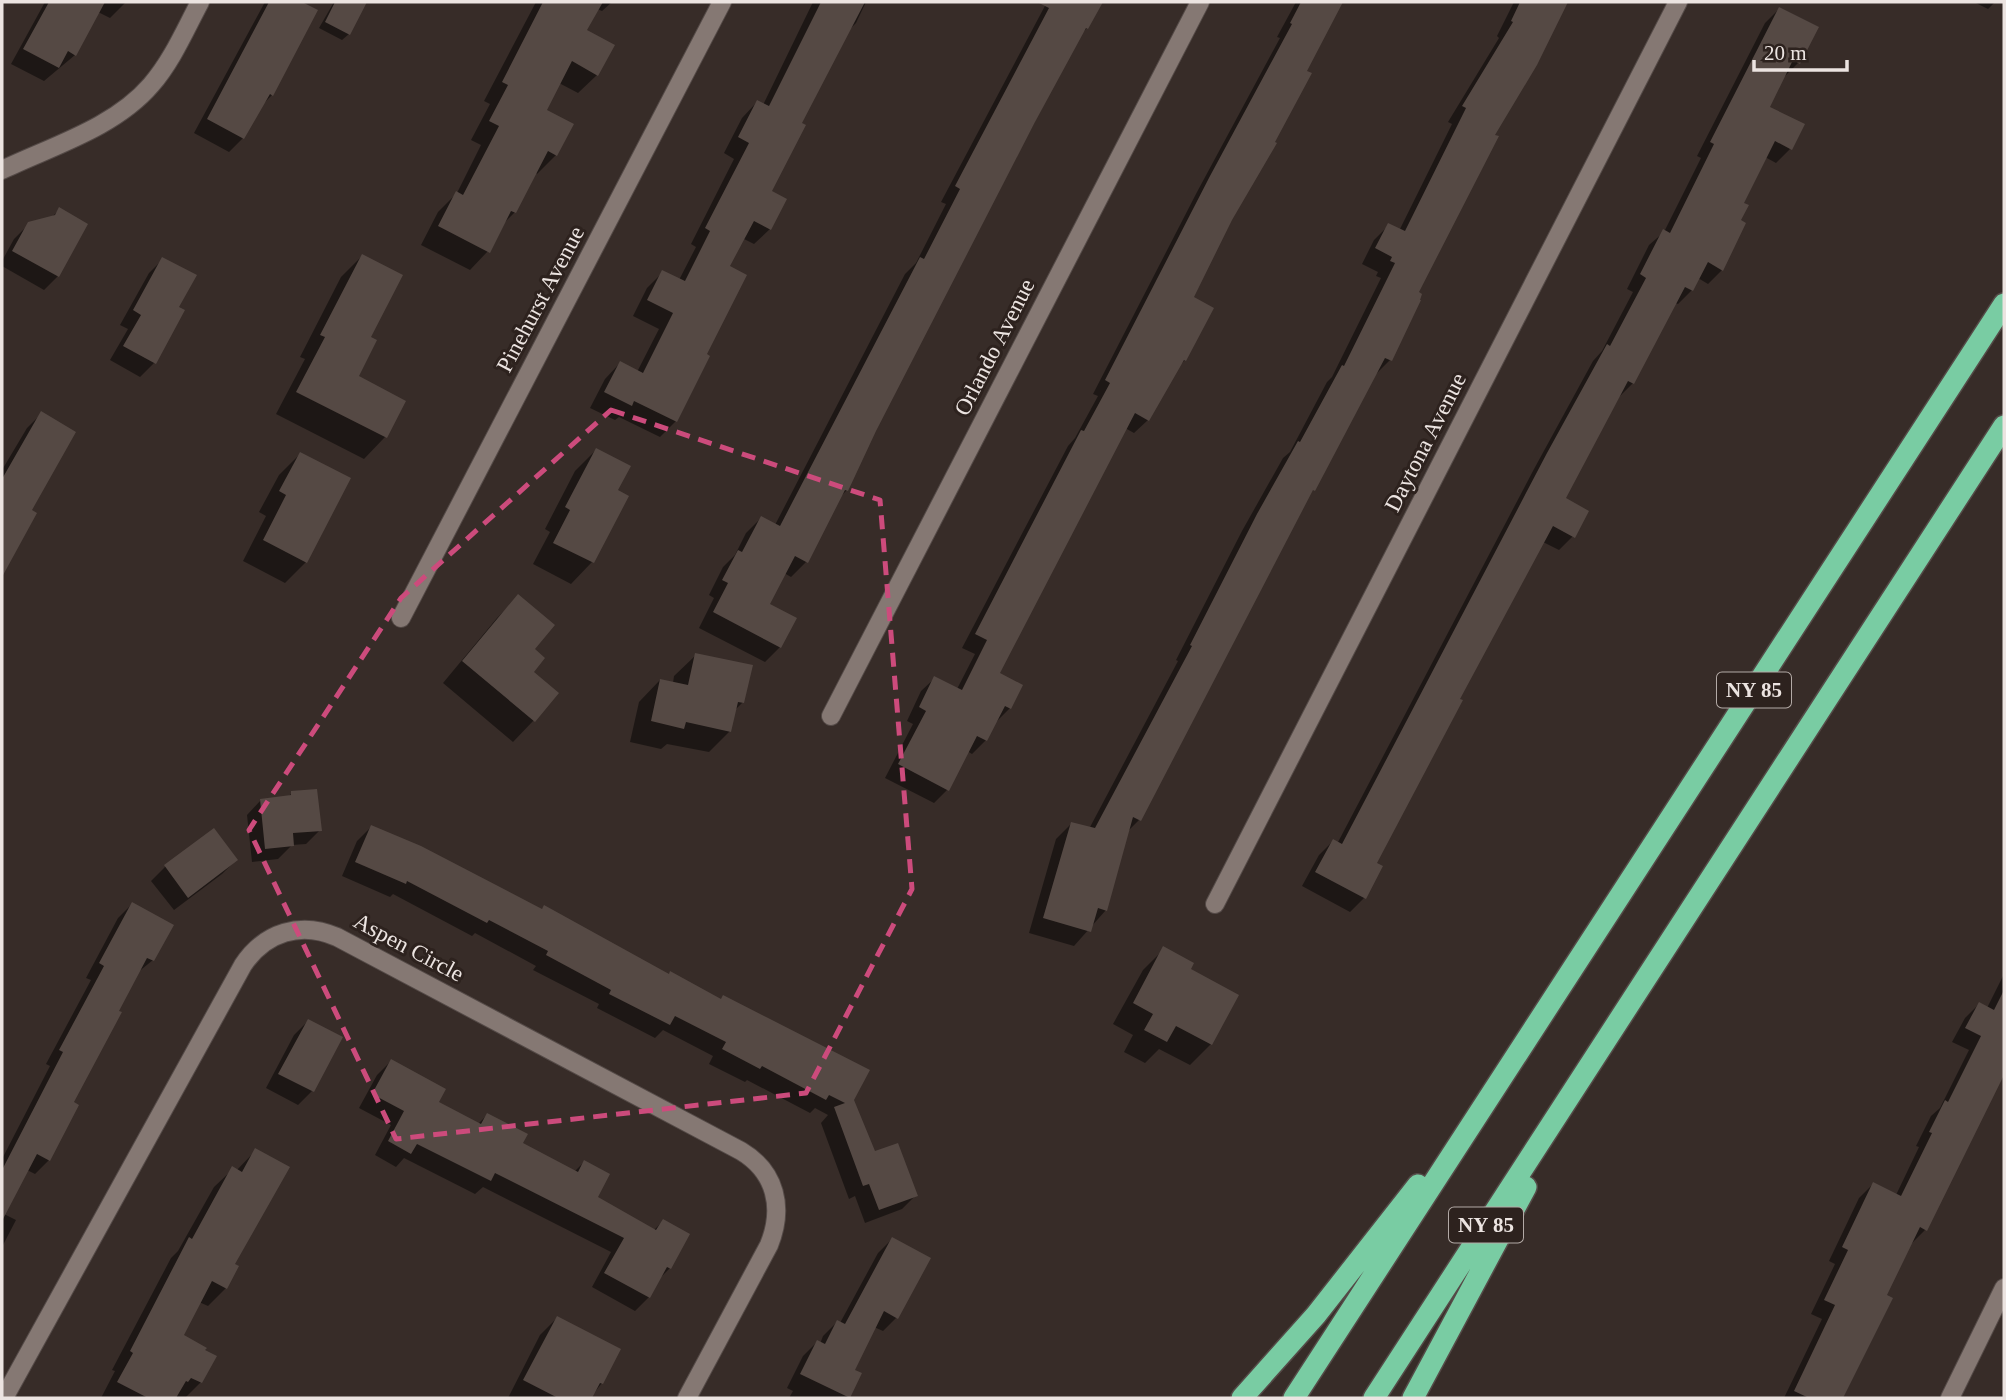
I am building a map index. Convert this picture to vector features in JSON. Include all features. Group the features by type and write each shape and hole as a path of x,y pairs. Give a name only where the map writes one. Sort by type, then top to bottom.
{"highway":[{"name":"NY 85","path":"1294,1398 2004,304"},
{"name":"NY 85","path":"1374,1398 2004,426"},
{"path":"1413,1398 1598,1052"},
{"path":"1242,1398 1316,1315 1504,1076"}],"street":[{"path":"2,170 119,113 139,98 169,60 200,2"},
{"name":"Pinehurst Avenue","path":"401,618 722,2"},
{"name":"Orlando Avenue","path":"831,716 1200,2"},
{"name":"Daytona Avenue","path":"1215,904 1678,2"},
{"name":"Aspen Circle","path":"4,1398 243,965 268,939 303,929 321,931 337,937 741,1151 762,1168 777,1200 776,1228 687,1398"},
{"path":"1950,1398 2004,1287"}],"highlighted area":[{"path":"611,410 880,500 912,889 806,1093 396,1139 249,830 401,598"}],"building":[{"path":"49,2 105,2 76,56 68,51 59,68 23,49"},
{"path":"269,2 302,2 318,10 273,96 270,94 244,139 207,119"},
{"path":"335,2 367,2 350,35 325,22"},
{"path":"543,2 603,2 587,30 615,45 598,76 572,61 547,110 574,124 557,156 548,151 516,213 511,211 490,253 438,226 456,191 463,195 499,126 489,121 508,85 502,82"},
{"path":"821,2 865,2 802,123 806,125 772,191 787,199 771,230 754,221 730,266 747,275 707,354 710,356 677,422 634,401 632,406 604,392 620,361 643,373 673,313 647,300 662,270 685,281 710,231 705,228 749,143 738,137 757,100 769,106"},
{"path":"1037,2 1103,2 1035,122 876,431 848,491 845,490 808,563 795,556 770,604 797,618 781,648 713,612 728,583 722,580 738,550 742,552 761,516 780,526 920,257 924,259 960,189 955,186 1049,8"},
{"path":"1301,2 1343,2 1307,71 1312,73 1275,142 1277,143 1232,220 1194,297 1214,308 1186,361 1184,360 1149,421 1135,413 1000,673 1023,685 1011,709 1005,706 987,741 977,736 949,791 898,764 926,711 919,707 934,676 962,690 987,640 975,634 1081,430 1084,431 1110,383 1105,380 1292,24 1290,23"},
{"path":"1520,2 1568,2 1537,65 1495,135 1499,136 1419,292 1422,294 1421,300 1392,361 1385,358 1315,491 1313,490 1141,821 1133,817 1107,911 1098,908 1091,932 1043,918 1071,822 1095,828 1192,646 1190,645 1257,514 1342,365 1344,366 1395,263 1390,261 1392,257 1375,248 1388,223 1405,231 1466,108 1462,106 1513,22 1511,21"},
{"path":"1779,7 1819,27 1800,64 1793,60 1770,107 1805,124 1792,150 1775,141 1744,203 1749,205 1741,220 1746,223 1723,271 1708,262 1693,291 1685,287 1634,384 1628,381 1566,498 1589,511 1575,538 1553,526 1460,699 1463,700 1377,863 1383,866 1366,899 1315,872 1333,839 1342,844 1547,453 1607,344 1610,346 1646,278 1640,274 1663,229 1670,233 1714,144 1710,142"},
{"path":"59,207 88,224 59,277 12,251 28,222 55,215"},
{"path":"362,254 403,275 371,337 377,340 359,376 406,401 387,438 296,392 325,337 320,335"},
{"path":"162,257 197,275 179,307 185,310 156,364 123,346 141,315 133,310"},
{"path":"41,411 76,432 32,510 37,513 2,577 2,479"},
{"path":"596,448 631,466 618,490 629,496 594,563 553,543 570,510 565,507"},
{"path":"300,452 351,478 307,563 263,540 286,495 279,491"},
{"path":"518,594 555,625 535,649 545,658 534,672 559,693 535,722 462,661"},
{"path":"695,653 753,665 744,703 738,702 731,732 686,722 684,729 651,721 660,679 688,685"},
{"path":"317,789 322,831 293,833 294,846 265,849 260,799 291,795 291,791"},
{"path":"371,825 421,846 542,909 544,905 669,974 670,971 721,999 723,995 870,1070 854,1100 875,1151 898,1143 918,1196 879,1210 869,1184 863,1186 834,1107 845,1103 829,1095 826,1100 762,1066 760,1069 722,1049 726,1042 675,1016 670,1025 609,994 611,990 546,955 548,951 489,920 487,923 407,881 406,884 355,862"},
{"path":"214,828 238,860 188,898 164,865"},
{"path":"132,902 174,925 154,961 147,958 119,1011 122,1012 74,1102 79,1105 50,1161 37,1154 2,1221 2,1170 63,1052 59,1050 104,966 99,963"},
{"path":"1163,946 1194,963 1191,969 1239,995 1212,1045 1176,1026 1167,1042 1144,1030 1153,1014 1133,1003"},
{"path":"2004,990 2004,1075 1927,1231 1920,1227 1887,1295 1893,1298 1843,1398 1809,1398 1794,1391 1835,1305 1824,1300 1848,1250 1842,1247 1873,1182 1901,1196 1945,1100 1948,1102 1981,1036 1965,1028 1979,1002 1994,1010"},
{"path":"308,1019 343,1037 314,1092 278,1074"},
{"path":"391,1059 446,1089 439,1102 481,1124 487,1113 528,1134 523,1143 578,1172 584,1160 610,1174 598,1197 656,1230 663,1219 690,1234 671,1269 667,1267 650,1298 604,1273 624,1238 495,1173 491,1181 417,1144 411,1154 388,1141 404,1111 372,1094"},
{"path":"255,1148 290,1167 235,1264 239,1266 227,1289 212,1281 184,1335 217,1356 202,1383 191,1378 186,1381 176,1398 148,1398 117,1382 133,1353 130,1351 189,1237 192,1239 232,1166 242,1172"},
{"path":"892,1237 931,1258 898,1319 884,1311 855,1370 862,1373 850,1398 800,1374 817,1340 825,1344 837,1320 845,1324"},
{"path":"557,1316 621,1349 603,1384 600,1383 592,1398 558,1398 523,1380"}]}
